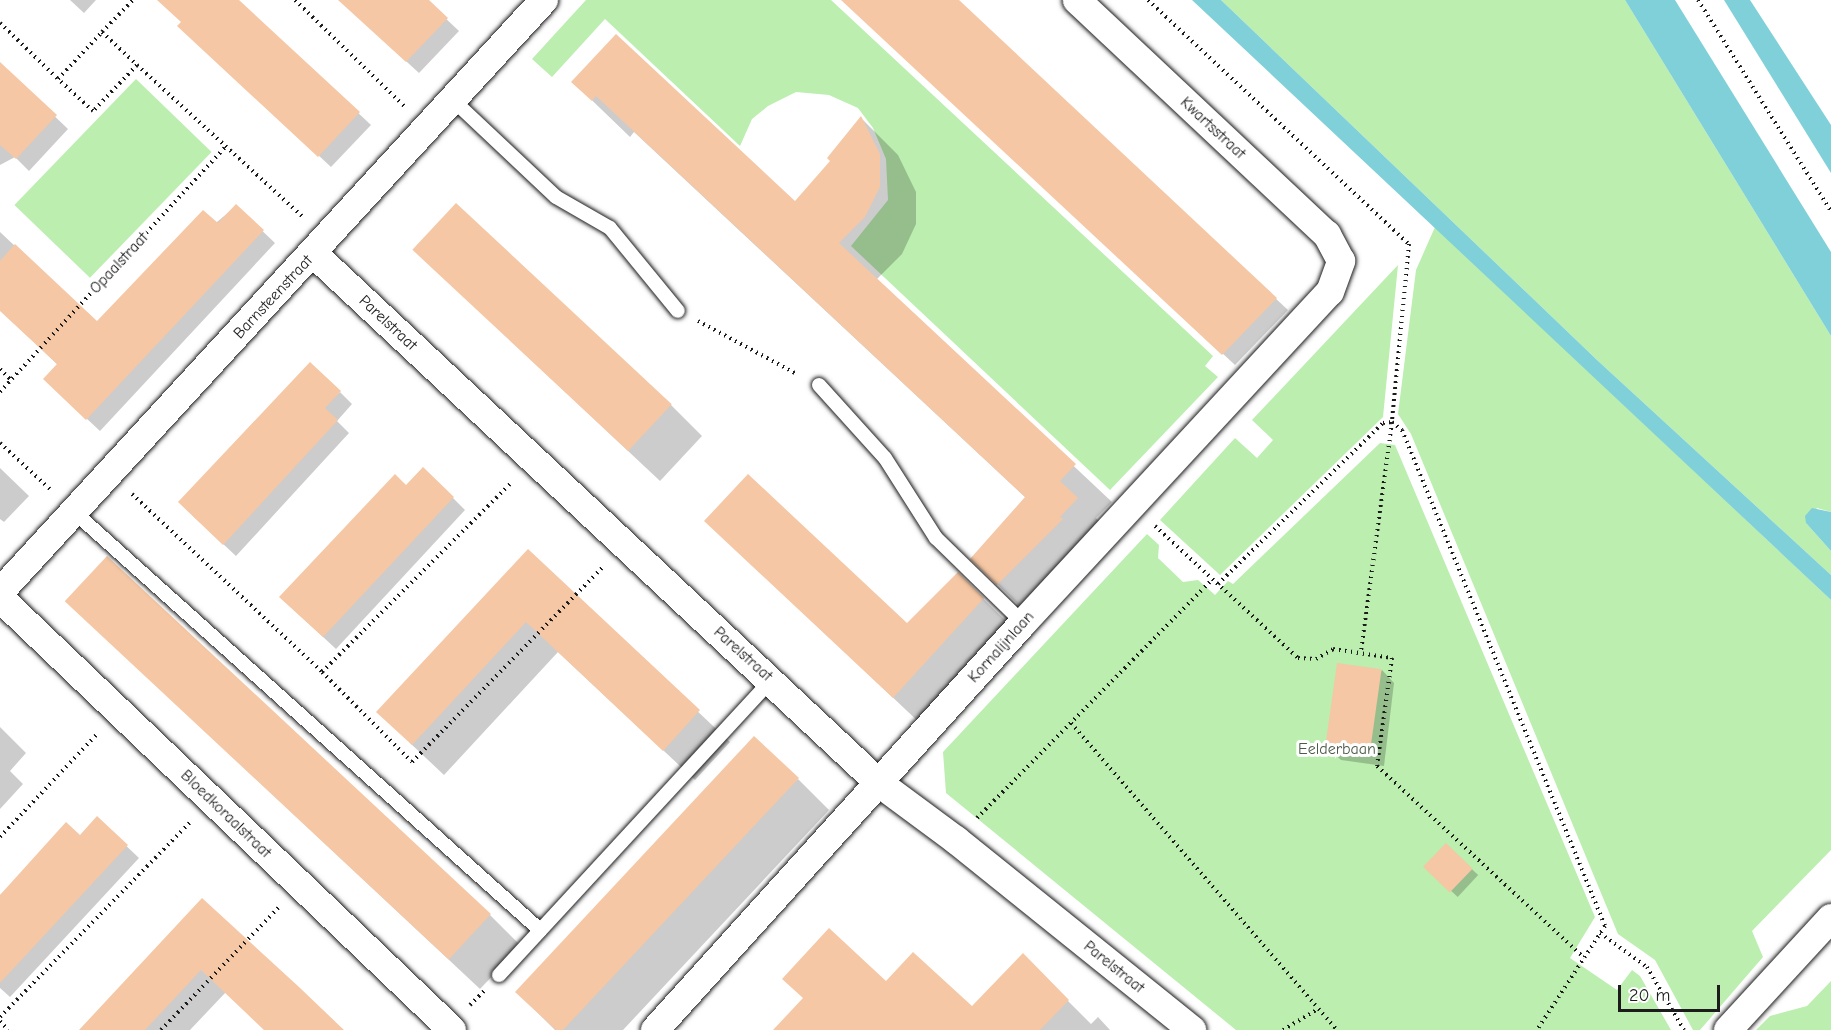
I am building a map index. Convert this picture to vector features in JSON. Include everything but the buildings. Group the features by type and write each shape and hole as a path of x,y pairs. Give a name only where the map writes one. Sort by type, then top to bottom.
{"street":[{"name":"Kwartsstraat","path":"1077,0 1327,235 1341,261"},
{"name":"Barnsteenstraat","path":"0,592 108,471 321,247 453,100 533,3"},
{"name":"Parelstraat","path":"321,247 622,547 771,680 879,783 956,840 1192,1030"},
{"name":"Kornalijnlaan","path":"655,1030 1023,623 1330,292 1341,261"},
{"name":"Bloedkoraalstraat","path":"0,598 449,1029"},
{"path":"1728,1030 1831,918"}],"lane":[{"path":"453,100 556,197 610,228 678,311"},
{"path":"819,385 885,458 936,538 1023,623"},
{"path":"72,510 540,930"},
{"path":"499,975 771,680"}],"path":[{"path":"58,79 133,0"},
{"path":"296,0 427,129"},
{"path":"1698,0 1831,211"},
{"path":"0,23 93,111 137,65"},
{"path":"102,32 226,146 321,247"},
{"name":"Opaalstraat","path":"0,392 226,146"},
{"path":"678,311 819,385"},
{"path":"0,369 11,380"},
{"path":"1218,584 1383,423 1392,422 1402,430 1605,926 1537,1030"},
{"path":"1360,652 1392,422"},
{"path":"0,443 72,510"},
{"path":"322,672 534,460"},
{"path":"108,471 322,672 412,762 622,547"},
{"path":"1132,505 1298,658 1316,659 1333,649 1392,658 1377,766 1584,958"},
{"path":"956,840 1213,579"},
{"path":"0,837 118,711"},
{"path":"1071,723 1337,1030"},
{"path":"8,1030 0,1019 211,800"},
{"path":"161,1030 300,885"},
{"path":"1600,933 1647,967 1684,1030"},
{"path":"449,1029 499,975"},
{"path":"1283,1030 1318,1009"}],"green space":[{"path":"586,0 831,0 1213,356 1205,366 1218,377 1110,490 851,246 888,200 886,159 873,128 858,108 829,95 796,92 768,106 752,119 740,146 605,19 552,77 532,59"},
{"path":"1221,0 1625,0 1831,336 1831,512 1817,508 1806,523 1831,551 1831,575 1597,360"},
{"path":"136,79 212,152 90,278 14,205"},
{"path":"1435,227 1831,600 1831,850 1752,931 1763,957 1700,1030 1693,1030 1655,960 1618,934 1411,434 1398,414 1416,270"},
{"path":"1398,265 1383,417 1220,575 1160,520 1235,438 1257,458 1273,440 1252,420"},
{"name":"Eelderbaan","path":"1380,443 1395,445 1595,917 1570,958 1617,990 1632,970 1640,976 1671,1030 1236,1030 946,793 943,752 1147,534 1159,545 1158,558 1183,582 1198,580 1215,595 1228,581 1233,584"},
{"path":"1831,981 1831,1030 1756,1030 1770,1016 1807,1006"}],"water":[{"path":"1192,0 1221,0 1597,360 1831,575 1831,600"},
{"path":"1625,0 1675,0 1831,252 1831,336"},
{"path":"1724,0 1750,0 1831,125 1831,173"},
{"path":"1812,508 1831,512 1831,551 1806,523 1805,516"}]}
